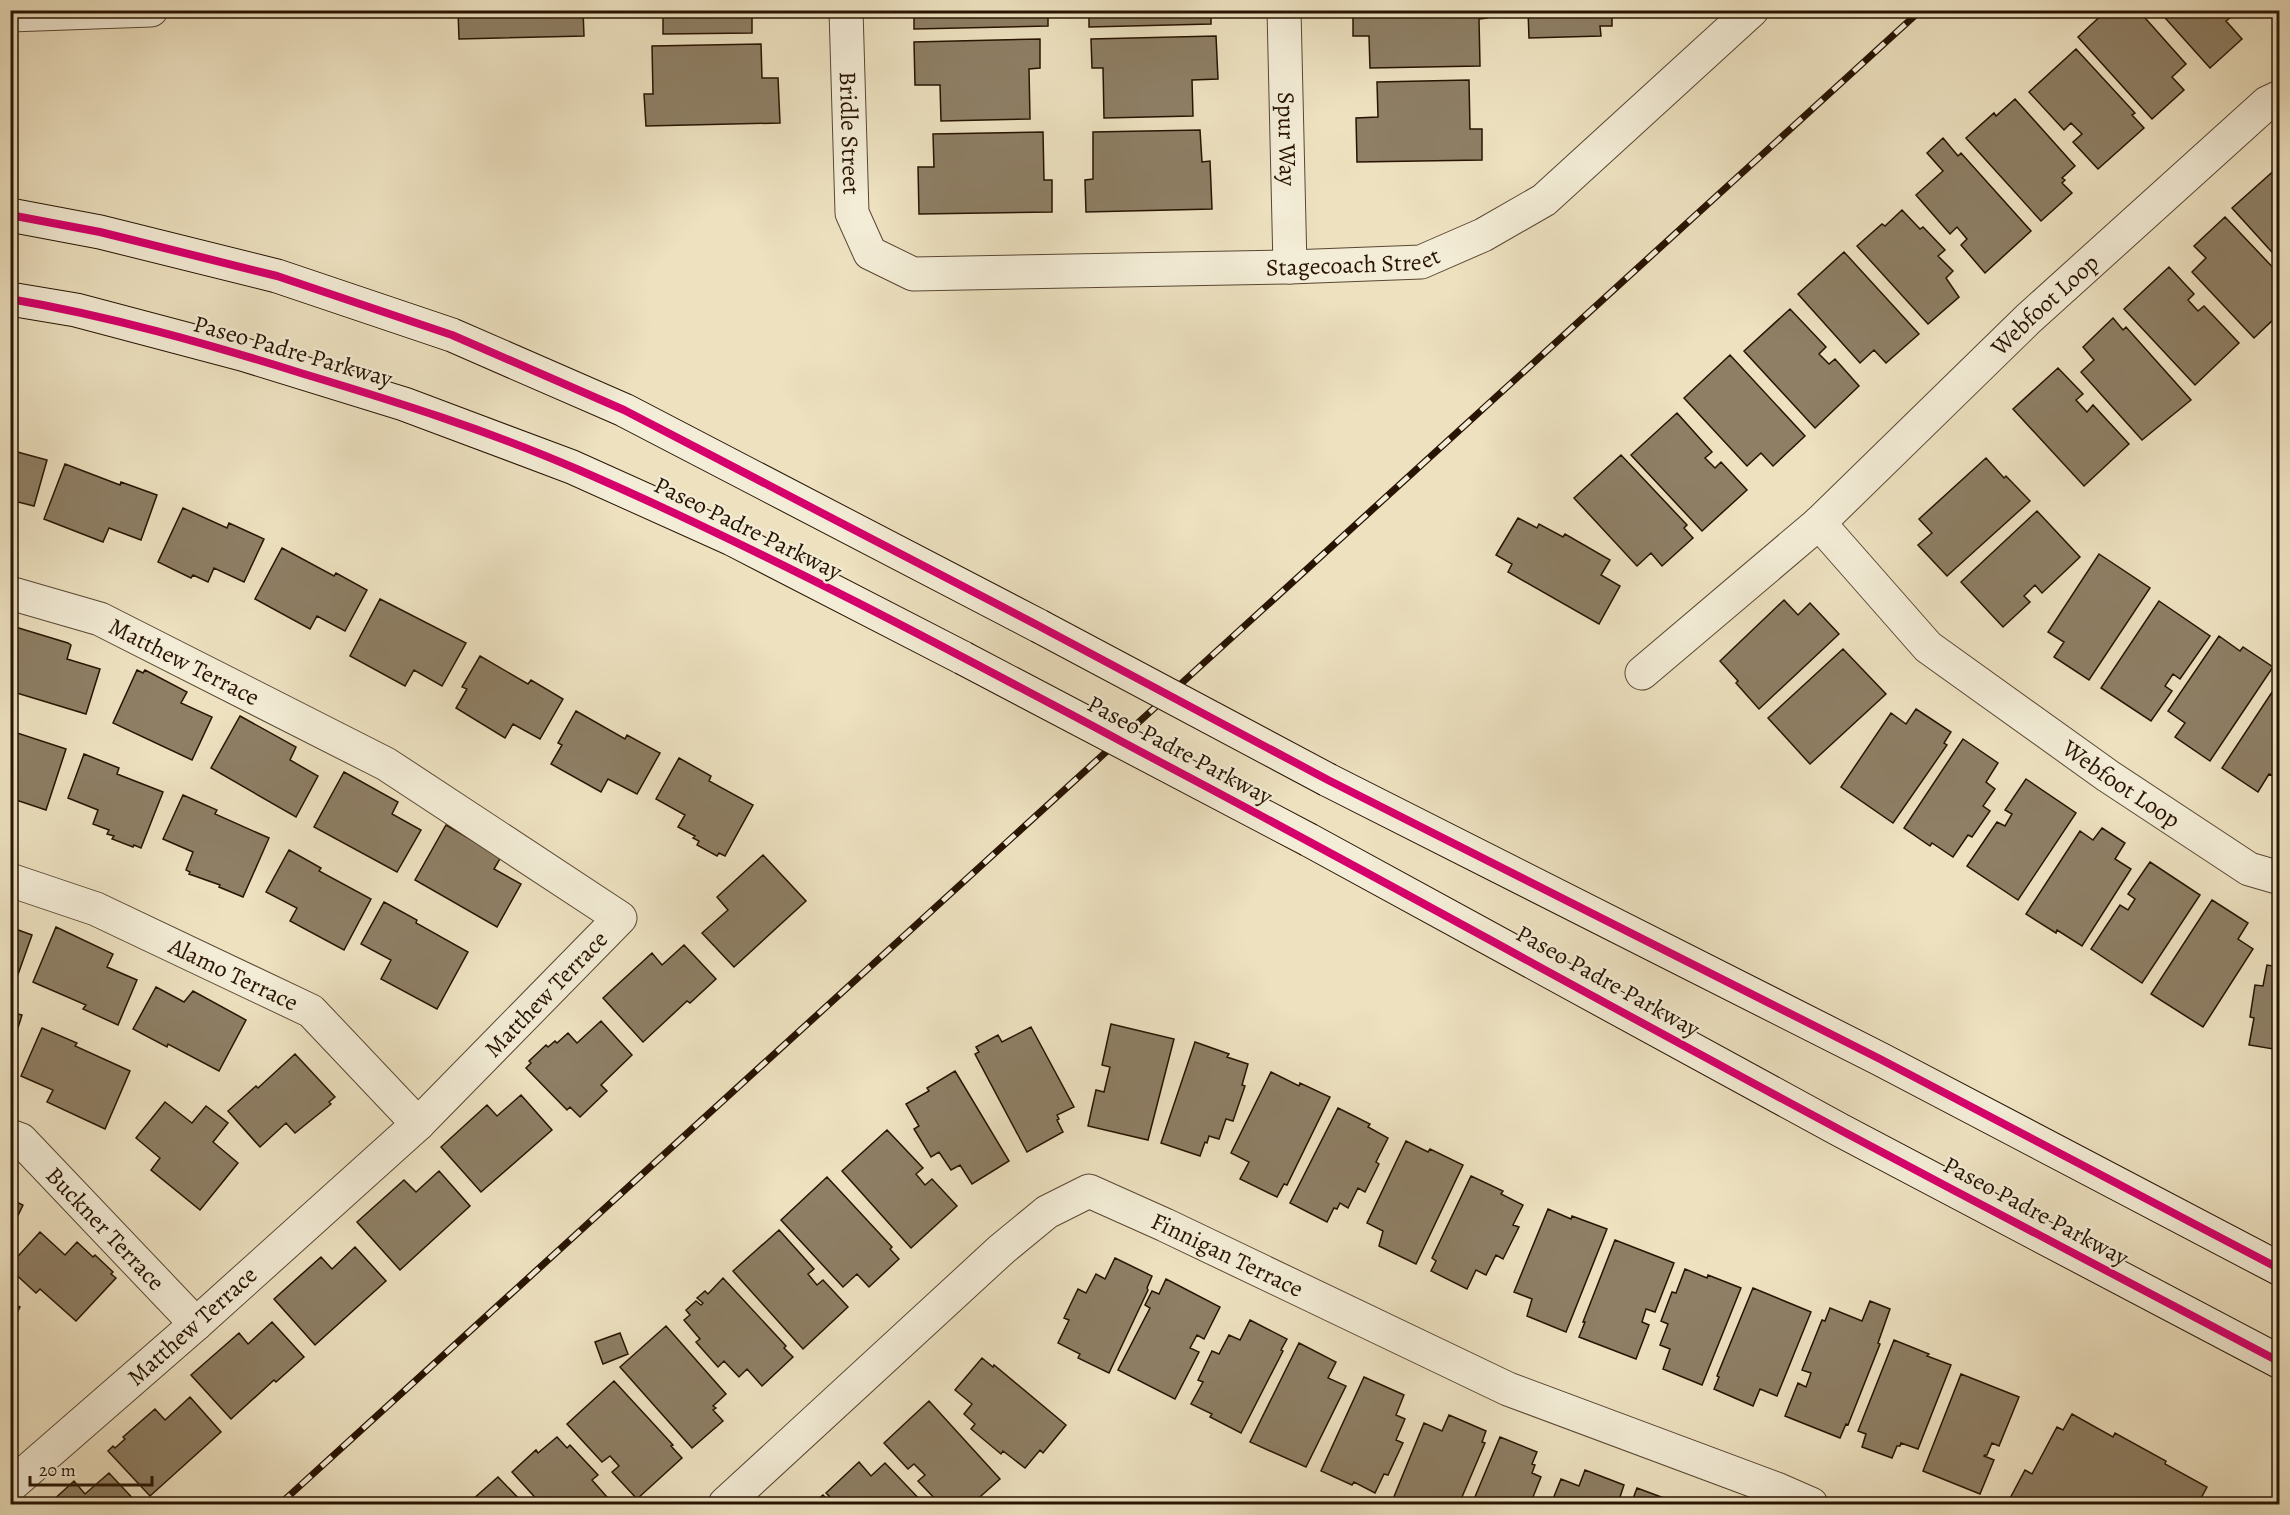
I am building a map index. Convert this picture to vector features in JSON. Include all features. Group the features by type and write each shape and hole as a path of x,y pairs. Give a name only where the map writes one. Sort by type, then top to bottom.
{"street":[{"path":"10,15 151,10"},
{"name":"Bridle Street","path":"846,10 852,213 870,253"},
{"name":"Spur Way","path":"1284,10 1290,267"},
{"name":"Stagecoach Street","path":"870,253 913,274 1290,267 1421,262 1484,235 1544,200 1752,10"},
{"name":"Webfoot Loop","path":"1642,673 1819,523 2028,319 2267,103 2280,97"},
{"name":"Paseo Padre Parkway","path":"10,215 100,232 277,276 452,335 624,410 1039,626 1328,780 1880,1059 2280,1269"},
{"name":"Paseo Padre Parkway","path":"10,299 76,310 242,354 404,404 572,467 732,539 1309,840 1840,1130 2280,1362"},
{"name":"Webfoot Loop","path":"1819,523 1928,647 2108,776 2249,869 2280,878"},
{"name":"Matthew Terrace","path":"10,593 100,619 386,764 620,918 418,1124 196,1324 10,1485"},
{"name":"Alamo Terrace","path":"10,880 96,909 311,1011 418,1124"},
{"name":"Buckner Terrace","path":"10,1136 21,1140 196,1324"},
{"name":"Finnigan Terrace","path":"725,1504 1002,1249 1047,1212 1089,1191 1508,1389 1775,1497 1811,1504"}],"building":[{"path":"458,10 583,10 584,36 459,39"},
{"path":"663,10 752,10 752,33 663,34"},
{"path":"914,10 1048,10 1048,26 914,29"},
{"path":"1089,10 1211,10 1211,24 1089,27"},
{"path":"1353,10 1487,10 1487,18 1479,19 1480,66 1370,68 1369,36 1353,36"},
{"path":"1528,10 1612,10 1612,26 1600,26 1601,36 1529,38"},
{"path":"2107,10 2138,10 2186,64 2172,77 2184,90 2152,119 2078,37"},
{"path":"2158,10 2231,10 2235,14 2226,21 2242,39 2210,68"},
{"path":"1216,36 1218,79 1192,80 1193,116 1104,118 1103,68 1092,68 1091,39"},
{"path":"1040,39 1040,68 1029,69 1030,119 941,121 940,85 915,85 914,42"},
{"path":"761,44 762,78 778,78 780,123 646,126 644,94 653,94 652,46"},
{"path":"2076,49 2135,113 2132,115 2144,128 2098,169 2073,142 2082,134 2071,123 2064,130 2029,92"},
{"path":"1469,80 1470,129 1482,129 1482,160 1357,162 1356,118 1378,117 1377,82"},
{"path":"2015,99 2075,166 2062,178 2065,180 2062,183 2072,193 2041,221 1966,138 1994,113 1996,116"},
{"path":"1200,130 1202,162 1210,161 1212,209 1086,212 1085,180 1093,179 1093,132"},
{"path":"1043,132 1044,180 1052,180 1052,212 919,214 918,167 934,167 933,134"},
{"path":"1943,138 1958,156 1961,153 2031,231 1985,273 1961,245 1967,239 1957,227 1950,234 1916,195 1943,171 1927,153"},
{"path":"2278,167 2280,169 2280,261 2232,208"},
{"path":"1902,210 1920,229 1923,227 1945,250 1938,256 1953,271 1946,278 1959,297 1928,324 1857,246 1882,224 1885,226"},
{"path":"2225,217 2280,275 2280,320 2277,322 2273,320 2254,338 2192,272 2206,258 2194,246"},
{"path":"1844,252 1919,334 1886,363 1874,350 1860,363 1798,294"},
{"path":"2169,267 2194,294 2188,300 2198,311 2204,306 2239,343 2195,385 2124,309"},
{"path":"1790,309 1826,347 1819,354 1829,364 1835,359 1859,386 1815,428 1744,351"},
{"path":"2113,318 2123,330 2126,327 2191,400 2142,440 2081,372 2094,360 2083,347"},
{"path":"1730,355 1805,436 1773,466 1761,453 1747,466 1684,398"},
{"path":"2058,368 2083,394 2076,400 2087,412 2093,405 2129,444 2084,486 2013,409"},
{"path":"2280,394 2280,410 2275,395"},
{"path":"1677,413 1712,452 1705,458 1715,468 1721,462 1747,490 1702,531 1631,455"},
{"path":"10,450 47,460 34,506 10,500"},
{"path":"1621,455 1687,525 1684,528 1693,538 1662,566 1651,553 1637,566 1574,498"},
{"path":"1986,458 2030,501 1947,576 1918,545 1932,533 1919,519"},
{"path":"65,464 120,485 121,482 157,495 141,540 109,528 103,542 44,519"},
{"path":"183,508 227,528 229,523 264,539 244,582 214,568 208,582 193,575 191,578 158,562"},
{"path":"2037,511 2080,557 2042,593 2035,585 2024,596 2030,602 2003,627 1961,582"},
{"path":"1518,518 1537,528 1539,524 1563,537 1565,534 1610,560 1601,575 1620,586 1599,624 1508,572 1512,564 1496,555"},
{"path":"282,548 334,576 336,573 367,590 345,631 317,616 310,629 255,599"},
{"path":"2099,554 2150,588 2089,680 2054,657 2064,642 2048,632"},
{"path":"380,599 466,643 442,686 414,670 405,686 350,656"},
{"path":"1784,600 1798,615 1810,603 1839,634 1759,709 1720,661"},
{"path":"2159,601 2210,636 2180,679 2173,674 2165,686 2172,691 2151,721 2101,688"},
{"path":"12,626 68,643 71,645 67,659 100,669 86,714 10,691"},
{"path":"2219,636 2240,651 2243,647 2273,667 2210,761 2175,737 2185,723 2168,711"},
{"path":"1843,649 1886,694 1810,764 1768,718"},
{"path":"480,656 528,684 531,680 563,699 540,739 513,724 505,738 456,708 467,689 462,687"},
{"path":"137,670 143,673 145,670 187,692 181,703 212,717 192,760 113,723"},
{"path":"2280,680 2280,778 2269,774 2258,792 2222,768"},
{"path":"1916,709 1951,732 1944,743 1947,745 1893,823 1841,787 1891,713 1906,724"},
{"path":"576,711 625,739 627,735 660,753 637,794 608,779 601,792 551,764 562,745 558,743"},
{"path":"240,716 296,747 290,760 318,776 296,817 211,768"},
{"path":"10,728 11,731 66,749 46,810 10,798"},
{"path":"1963,739 1998,763 1986,782 1995,789 1983,806 1990,811 1972,837 1968,835 1953,857 1932,843 1930,846 1904,828"},
{"path":"84,754 119,768 117,774 163,792 141,848 112,839 114,836 107,834 109,830 93,824 98,810 68,798"},
{"path":"679,758 711,776 709,781 753,805 725,856 719,853 717,856 697,845 699,841 693,838 695,836 678,827 685,815 656,799"},
{"path":"344,772 398,802 392,814 421,830 397,872 314,827"},
{"path":"2026,779 2076,813 2018,900 1967,866 1997,822 2005,826 2012,814 2005,810"},
{"path":"183,795 217,810 215,814 269,838 243,897 219,887 220,885 189,874 190,872 186,870 193,852 163,839"},
{"path":"446,825 501,857 494,869 521,884 497,927 415,880"},
{"path":"2102,828 2125,843 2115,859 2131,869 2082,946 2026,914 2080,831 2093,840"},
{"path":"289,850 321,868 319,871 371,899 344,950 290,921 297,908 266,892"},
{"path":"763,855 806,901 734,967 702,933 728,910 717,897"},
{"path":"2150,862 2200,895 2142,983 2091,949 2120,905 2128,910 2135,899 2128,894"},
{"path":"2212,900 2248,923 2238,939 2253,949 2203,1027 2151,994"},
{"path":"384,902 468,952 437,1009 381,979 391,960 361,944"},
{"path":"10,927 32,935 16,980 10,978"},
{"path":"56,927 113,954 107,967 137,980 118,1025 83,1009 86,1005 33,982"},
{"path":"684,945 716,979 690,1003 687,1001 643,1042 603,998 652,953 662,965"},
{"path":"2280,962 2280,1054 2273,1053 2274,1049 2249,1045 2254,1018 2250,1017 2255,985 2263,986 2267,965 2279,967"},
{"path":"156,987 184,1002 193,991 246,1020 219,1071 168,1044 167,1047 133,1029"},
{"path":"10,1012 22,1015 10,1053"},
{"path":"601,1021 632,1055 601,1085 607,1091 580,1117 570,1107 567,1110 526,1068 531,1063 529,1061 546,1045 548,1047 555,1041 557,1043 568,1033 577,1043"},
{"path":"1111,1024 1174,1039 1148,1140 1088,1126 1096,1090 1104,1092 1110,1067 1102,1065"},
{"path":"1031,1027 1074,1107 1057,1115 1063,1132 1027,1152 975,1054 979,1052 976,1047 998,1035 1002,1042"},
{"path":"42,1028 77,1043 75,1046 130,1071 105,1129 47,1102 53,1090 21,1076"},
{"path":"1195,1042 1229,1054 1227,1057 1248,1064 1242,1085 1245,1086 1233,1121 1226,1119 1219,1139 1209,1136 1200,1156 1161,1143"},
{"path":"295,1054 335,1097 329,1102 331,1104 295,1133 286,1123 260,1147 228,1111 256,1086 258,1088"},
{"path":"955,1071 1009,1161 972,1184 960,1165 951,1170 939,1152 931,1157 914,1129 919,1126 906,1104 929,1091 927,1088"},
{"path":"1271,1072 1299,1086 1300,1083 1330,1097 1287,1185 1284,1184 1277,1197 1240,1179 1249,1162 1231,1153"},
{"path":"521,1095 552,1130 481,1192 441,1147 487,1105 497,1116"},
{"path":"165,1102 192,1123 206,1106 228,1123 213,1142 238,1163 200,1210 151,1170 160,1158 136,1138"},
{"path":"1338,1108 1370,1124 1368,1127 1388,1138 1376,1162 1379,1164 1365,1192 1358,1188 1348,1208 1340,1203 1337,1209 1334,1208 1327,1222 1290,1203"},
{"path":"887,1130 923,1168 916,1174 925,1185 932,1179 957,1206 911,1248 842,1171"},
{"path":"1406,1141 1428,1152 1430,1149 1463,1165 1416,1264 1379,1246 1383,1231 1367,1223"},
{"path":"439,1171 470,1206 400,1270 357,1222 404,1180 416,1192"},
{"path":"1471,1176 1503,1191 1501,1194 1523,1205 1513,1225 1519,1227 1503,1259 1496,1255 1486,1275 1476,1270 1467,1289 1431,1271 1436,1261 1432,1258"},
{"path":"827,1177 892,1247 890,1249 899,1259 869,1287 857,1274 843,1287 781,1220"},
{"path":"10,1199 23,1205 10,1232"},
{"path":"1548,1209 1571,1219 1572,1216 1607,1229 1566,1332 1527,1316 1532,1299 1514,1292"},
{"path":"779,1230 814,1269 808,1274 817,1285 823,1280 848,1307 803,1349 733,1271"},
{"path":"40,1232 65,1255 77,1242 93,1257 95,1255 113,1272 111,1274 116,1278 76,1321 40,1289 36,1293 10,1269 10,1265"},
{"path":"1615,1240 1674,1263 1655,1312 1646,1309 1642,1322 1649,1325 1636,1359 1579,1337"},
{"path":"355,1247 386,1281 315,1345 274,1299 321,1257 332,1269"},
{"path":"1115,1258 1152,1276 1148,1290 1109,1373 1078,1358 1080,1354 1058,1343 1069,1320 1064,1318 1078,1289 1086,1293 1096,1274 1105,1279"},
{"path":"1685,1269 1741,1288 1702,1385 1663,1369 1670,1349 1660,1345 1668,1324 1661,1321 1672,1292 1676,1293"},
{"path":"723,1278 786,1346 784,1348 793,1357 762,1386 747,1369 739,1377 724,1361 718,1367 696,1342 700,1339 684,1320 690,1315 686,1310 696,1301 701,1305 703,1303 697,1298 705,1291 708,1294"},
{"path":"1166,1279 1220,1307 1204,1339 1197,1335 1190,1348 1199,1352 1175,1399 1118,1370 1150,1308 1145,1305 1152,1291 1159,1294"},
{"path":"1753,1288 1811,1312 1777,1396 1760,1389 1753,1406 1714,1389 1719,1377 1717,1376"},
{"path":"1870,1301 1890,1309 1878,1343 1880,1344 1848,1425 1846,1424 1840,1438 1785,1416 1798,1383 1806,1387 1811,1373 1802,1370 1822,1320 1825,1321 1830,1308 1862,1321"},
{"path":"10,1302 20,1307 10,1325"},
{"path":"1250,1320 1287,1339 1241,1433 1210,1417 1212,1414 1191,1404 1203,1382 1198,1380 1212,1351 1219,1354 1229,1335 1240,1340"},
{"path":"272,1322 304,1357 276,1382 274,1380 231,1419 191,1375 239,1333 248,1344"},
{"path":"666,1326 726,1394 713,1406 716,1408 713,1410 723,1421 692,1448 620,1367"},
{"path":"620,1333 628,1354 603,1364 595,1342"},
{"path":"1894,1340 1951,1365 1918,1449 1901,1443 1897,1446 1892,1458 1862,1447 1866,1434 1858,1431"},
{"path":"1299,1343 1336,1362 1328,1378 1346,1386 1306,1467 1250,1442"},
{"path":"982,1358 993,1367 994,1365 1066,1425 1043,1453 1040,1450 1025,1468 1003,1451 1001,1454 971,1429 975,1424 964,1414 972,1404 955,1390"},
{"path":"1961,1374 2019,1397 1999,1446 1992,1443 1987,1455 1984,1456 1994,1460 1980,1494 1923,1471"},
{"path":"1364,1377 1404,1395 1396,1415 1405,1419 1396,1440 1403,1443 1388,1475 1384,1474 1375,1493 1354,1482 1352,1485 1321,1471"},
{"path":"614,1381 673,1445 671,1446 682,1458 637,1499 612,1472 619,1466 610,1456 602,1462 567,1424"},
{"path":"190,1397 221,1432 150,1496 108,1451 113,1446 115,1448 125,1439 123,1437 155,1409 165,1420"},
{"path":"929,1401 1000,1479 972,1504 940,1504 918,1481 925,1475 914,1464 908,1469 884,1443"},
{"path":"2072,1414 2113,1437 2115,1433 2207,1487 2199,1502 2203,1504 2007,1504 2025,1470 2032,1474 2057,1427 2063,1430"},
{"path":"1449,1415 1486,1431 1482,1442 1485,1443 1459,1504 1391,1504 1424,1423 1442,1431"},
{"path":"557,1437 567,1448 570,1445 598,1475 592,1480 607,1497 601,1504 541,1504 512,1472 536,1450 538,1453"},
{"path":"1500,1437 1537,1452 1532,1464 1535,1465 1532,1473 1541,1477 1533,1497 1540,1500 1538,1504 1472,1504"},
{"path":"859,1462 871,1476 885,1463 924,1504 837,1504 826,1493"},
{"path":"1585,1470 1624,1485 1619,1504 1551,1504 1561,1479 1579,1486"},
{"path":"109,1473 138,1504 49,1504 74,1481 85,1494"},
{"path":"498,1477 524,1504 472,1504 474,1502 472,1500"},
{"path":"1637,1488 1680,1504 1631,1504"},
{"path":"823,1495 832,1504 812,1504"}],"railway":[{"path":"280,1504 1921,10"}],"cycle path":[{"path":"10,215 100,232 277,276 452,335 624,410 1039,626 1328,780 1880,1059 2280,1269"},
{"path":"10,299 158,332 374,395 512,442 655,504 881,614 1029,692 1344,860 1844,1132 2280,1362"}]}
